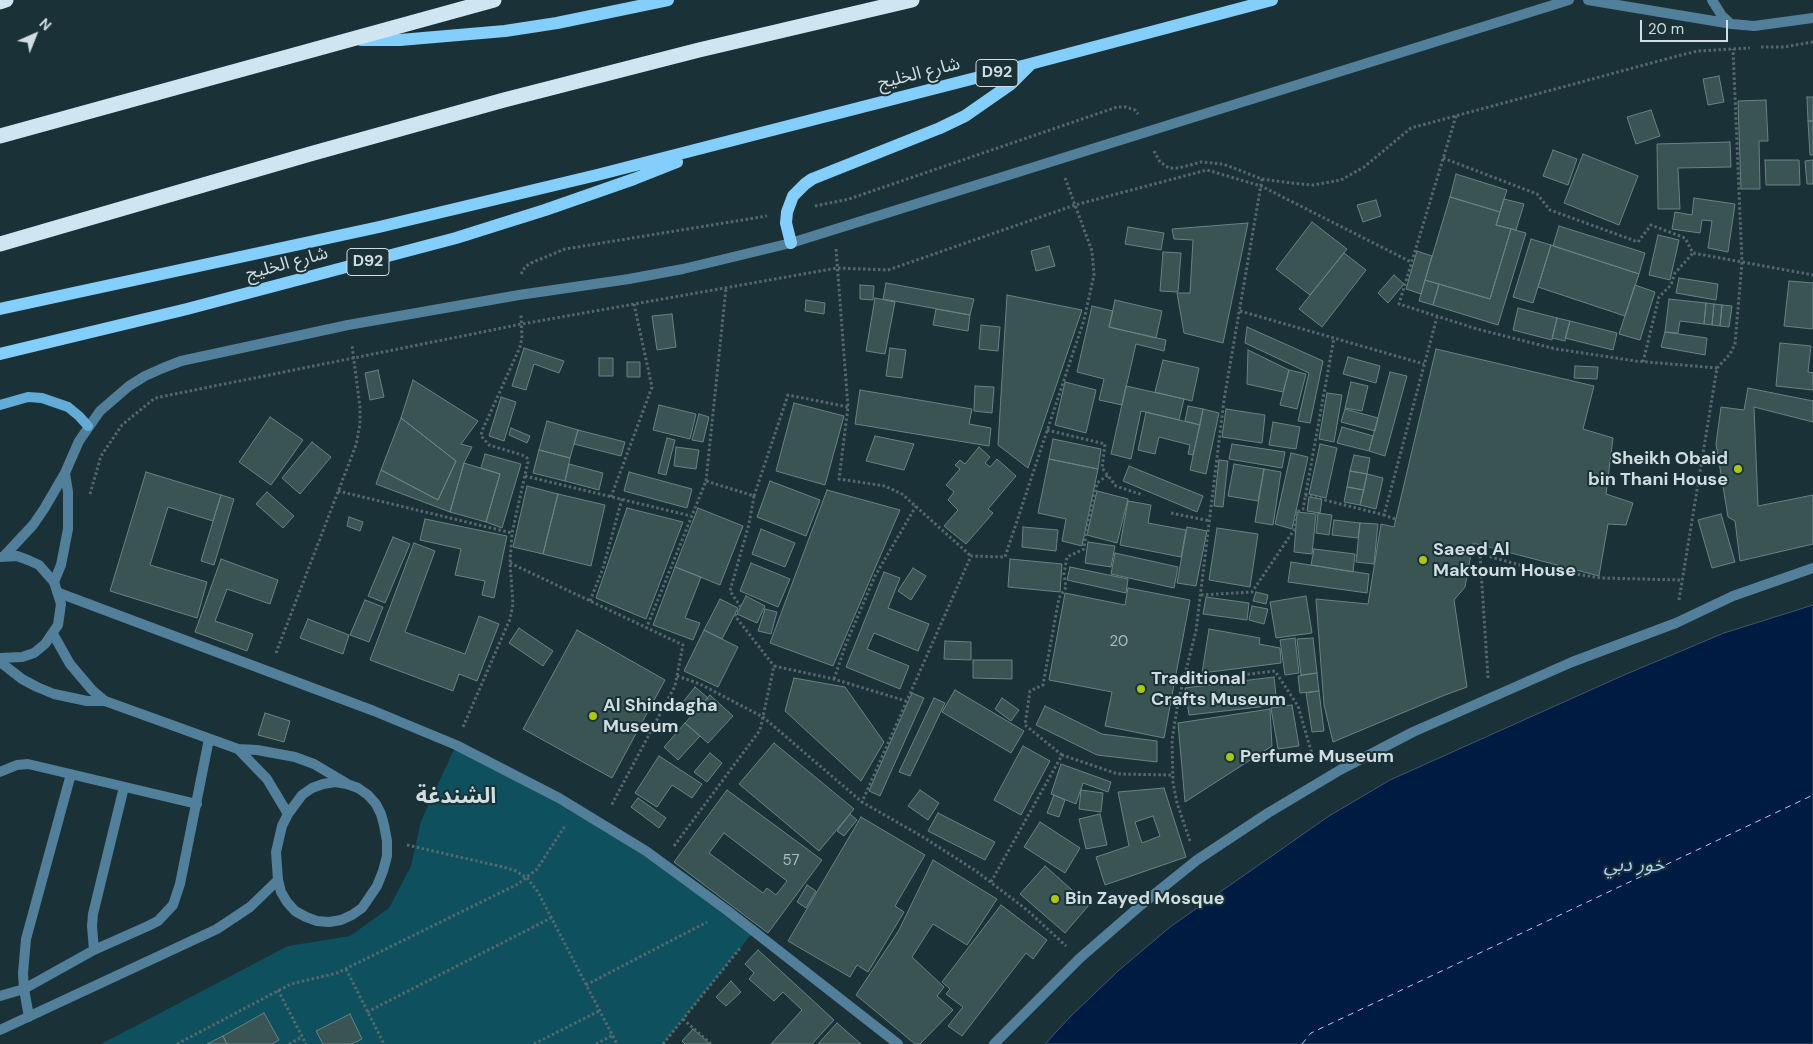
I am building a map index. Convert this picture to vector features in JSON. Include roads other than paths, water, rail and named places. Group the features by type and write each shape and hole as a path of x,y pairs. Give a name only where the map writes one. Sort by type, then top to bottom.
{"highway":[{"path":"0,2 6,0"},
{"path":"0,136 494,0"},
{"path":"0,244 504,100 699,50 912,0"}],"main road":[{"path":"347,41 400,40 505,31 574,20 668,0"},
{"name":"شارع الخليج","path":"0,309 379,227 721,144 1272,0"},
{"path":"791,243 787,233 787,212 793,196 812,179 940,128 965,116 1010,84 1030,64"},
{"name":"شارع الخليج","path":"2,355 187,310 456,238 546,210 625,182 721,144"}],"street":[{"path":"3,556 33,525 65,473 71,457 88,426 107,404 129,386 181,361 348,325 519,295 647,276 737,257 791,243 1569,0"},
{"path":"1588,0 1754,26 1813,18"},
{"path":"1712,0 1722,16 1732,24"},
{"path":"0,405 28,397 42,398 68,407 88,426"},
{"path":"54,582 61,565 68,529 65,473"},
{"path":"0,660 22,658 34,653 53,634 60,615 59,593 47,573 28,560 3,556"},
{"path":"994,1044 1080,958 1141,905 1197,860 1268,813 1320,782 1413,732 1572,662 1676,623 1732,596 1813,568"},
{"path":"59,593 374,711 456,745 575,808 646,851 728,911 898,1044"},
{"path":"53,634 70,664 104,701"},
{"path":"0,660 22,679 37,687 70,698 104,701 238,750 254,763 267,779 288,814"},
{"path":"0,996 24,989 94,950 153,923 166,914 173,905 179,890 209,739"},
{"path":"238,750 258,750 295,757 314,764 368,795 382,814 387,841 387,856 377,886 362,908 352,916 329,922 317,921 295,911 284,897 278,880 276,866 278,839 288,814 302,795 312,788 323,784 335,782 347,784"},
{"path":"0,772 17,765 28,764 196,804"},
{"path":"29,1017 23,973 26,939 70,774"},
{"path":"94,950 93,914 124,787"},
{"path":"0,1030 217,929 250,907 278,880"}],"water":[{"name":"خور دبي","path":"1813,605 1813,1044 1045,1044 1118,971 1170,927 1329,816 1390,780 1624,675 1724,633"}],"place":[{"name":"Sheikh Obaid bin Thani House","path":"1738,469"},
{"name":"Saeed Al Maktoum House","path":"1423,560"},
{"name":"Traditional Crafts Museum","path":"1141,689"},
{"name":"Al Shindagha Museum","path":"593,716"},
{"name":"Perfume Museum","path":"1230,757"},
{"name":"Bin Zayed Mosque","path":"1055,899"}],"district":[{"name":"الشندغة","path":"456,797"}]}
